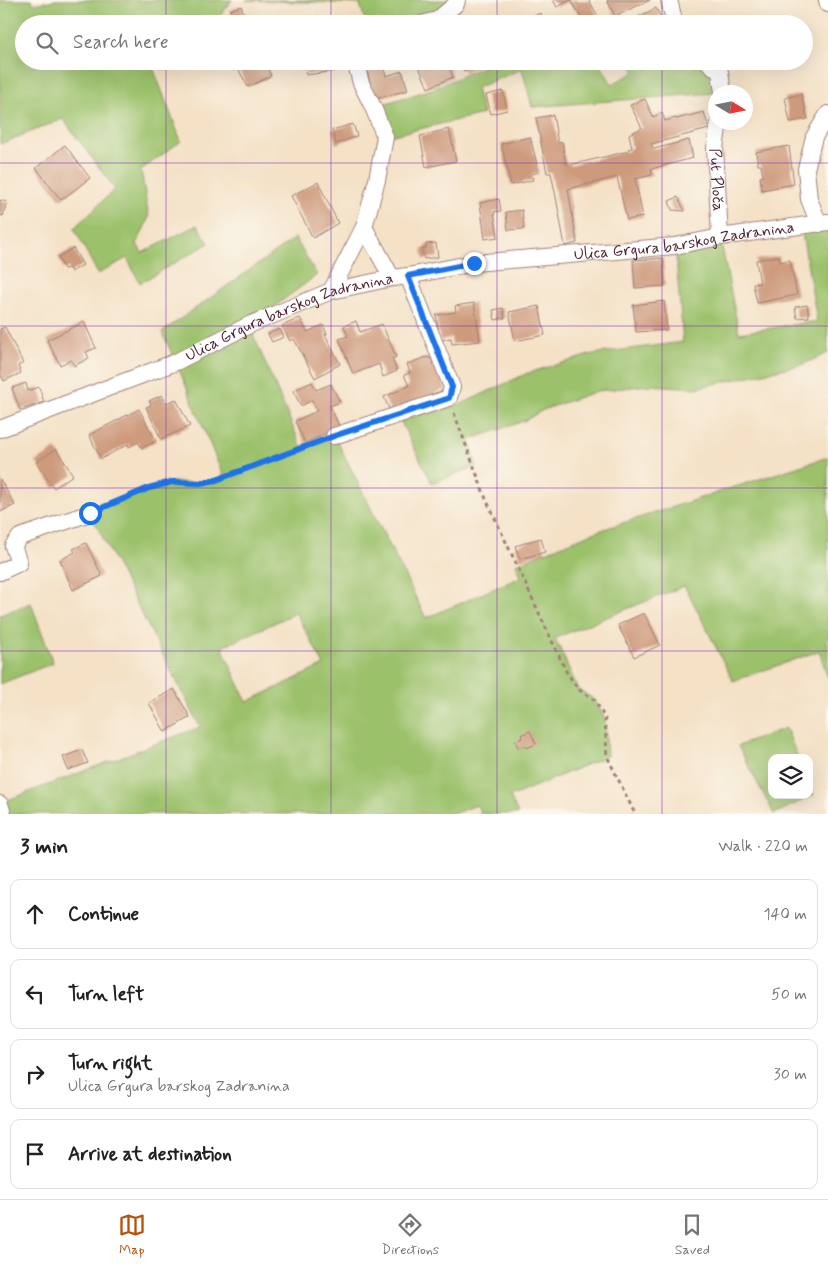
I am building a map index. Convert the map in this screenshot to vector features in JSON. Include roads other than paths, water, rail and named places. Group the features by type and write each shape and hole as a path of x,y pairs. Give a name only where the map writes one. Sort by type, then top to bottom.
{"street":[{"path":"443,15 456,4 457,0"},
{"path":"669,0 673,15"},
{"path":"331,291 364,227 378,180 385,138 361,83 357,70"},
{"path":"718,70 720,72 722,85"},
{"path":"823,223 809,199 806,168 814,138 828,114"},
{"name":"Put Ploča","path":"718,130 715,148 720,237"},
{"name":"Ulica Grgura barskog Zadranina","path":"0,429 176,362 249,325 331,291 474,263 675,246 720,237 823,223"},
{"path":"334,436 449,398 452,387 400,277 364,227"},
{"path":"0,572 19,563 13,546 20,537 90,513"},
{"path":"0,804 3,814"}]}
